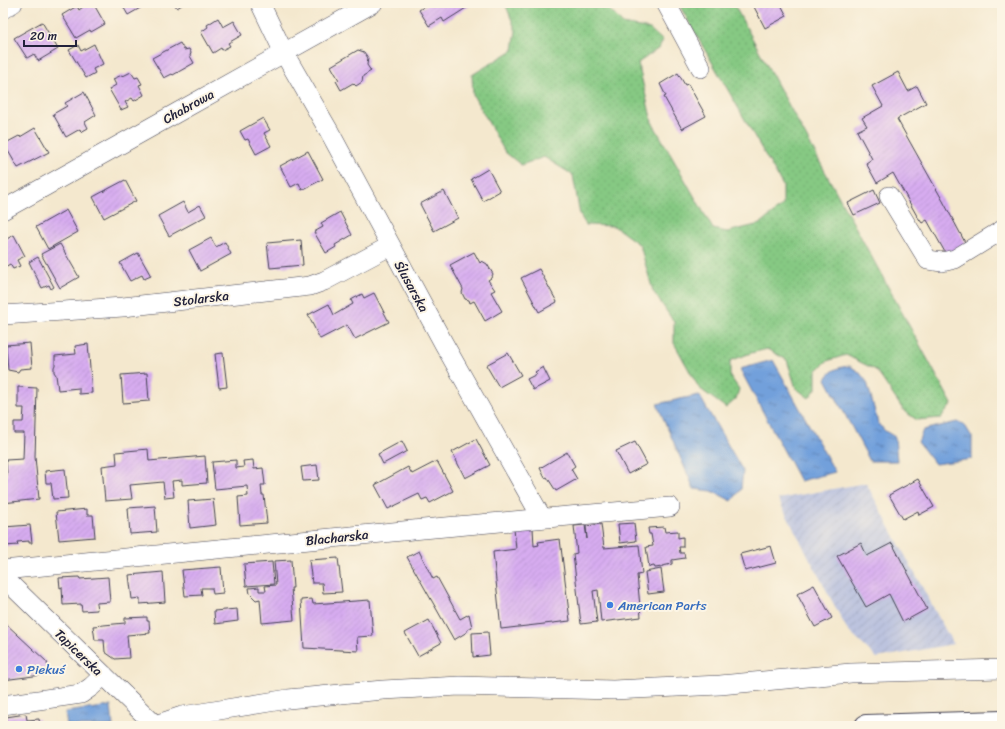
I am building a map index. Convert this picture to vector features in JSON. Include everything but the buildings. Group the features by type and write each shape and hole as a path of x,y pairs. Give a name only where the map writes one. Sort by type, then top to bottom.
{"main road":[{"path":"867,726 1002,722"}],"street":[{"path":"3,9 13,3"},
{"name":"Ślusarska","path":"260,3 284,53 329,131 390,246 542,518"},
{"name":"Chabrowa","path":"3,210 100,154 373,3"},
{"path":"666,3 701,68"},
{"path":"889,196 928,260 942,262 955,259 1002,230"},
{"name":"Stolarska","path":"3,315 123,308 310,286 324,281 390,246"},
{"name":"Blacharska","path":"3,570 670,507"},
{"name":"Tapicerska","path":"3,577 156,726"},
{"path":"156,726 182,716 288,699 383,690 460,686 613,690 720,685 851,673 1002,669"},
{"path":"3,705 81,694 104,675"}],"shaded area":[{"path":"866,483 953,644 877,658 848,631 778,499"}],"green space":[{"path":"505,3 603,3 623,24 650,29 663,41 659,48 638,63 652,122 713,229 727,232 760,224 783,205 783,186 678,3 733,3 952,404 941,418 917,420 904,411 876,370 846,355 827,361 816,371 816,389 809,398 796,388 787,360 767,349 730,361 730,376 739,389 736,399 726,408 699,388 674,343 674,322 653,291 640,245 614,226 586,225 580,215 573,175 544,157 521,165 505,152 473,95 472,75 513,50 516,31"}],"water":[{"path":"773,360 835,472 800,481 740,369"},
{"path":"850,366 859,372 867,382 878,423 885,431 895,437 897,461 870,461 826,379 836,369"},
{"path":"699,395 743,471 741,489 732,501 712,491 694,489 657,404"},
{"path":"957,422 964,424 972,437 972,459 935,464 918,442 923,430"},
{"path":"111,706 113,726 67,726 65,712"}],"place":[{"name":"American Parts","path":"610,605"},
{"name":"Piekuś","path":"19,669"}]}
